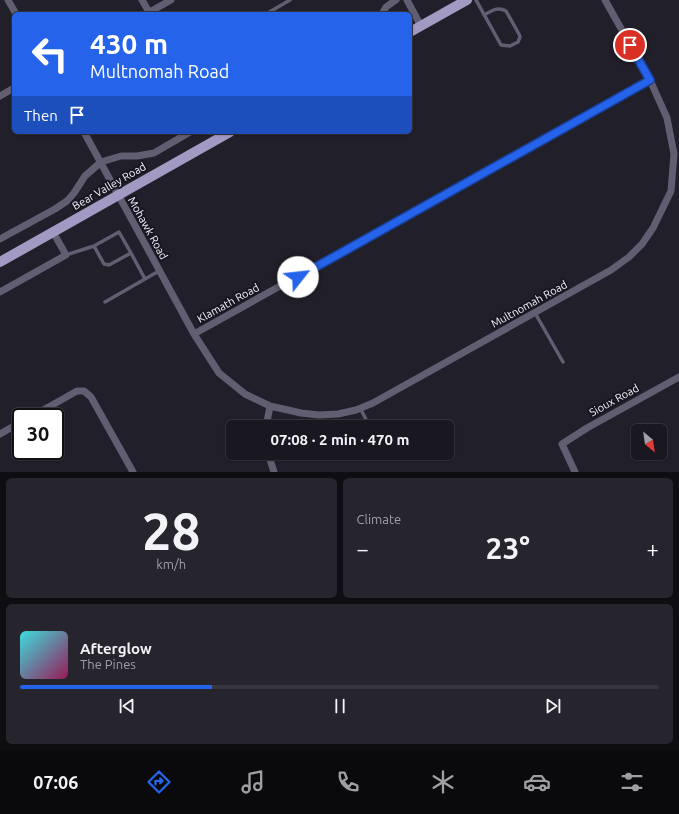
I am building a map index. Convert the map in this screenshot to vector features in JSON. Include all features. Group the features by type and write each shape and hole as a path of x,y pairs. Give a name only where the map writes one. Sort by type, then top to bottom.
{"main road":[{"path":"412,31 467,0"},
{"name":"Bear Valley Road","path":"0,262 226,134"}],"street":[{"path":"8,0 15,12"},
{"path":"142,0 148,12"},
{"path":"150,12 171,0"},
{"path":"383,12 386,7 396,0"},
{"path":"407,0 421,26"},
{"name":"Multnomah Road","path":"194,334 219,373 245,394 270,406 301,413 319,415 338,414 373,403 592,282 629,257 642,244 654,228 671,191 674,154 667,118 650,80 605,0"},
{"name":"Klamath Road","path":"194,334 650,80"},
{"path":"0,96 12,89"},
{"name":"Mohawk Road","path":"85,134 194,334"},
{"path":"0,239 67,201 74,193 84,176 101,162 121,156 137,156 154,152 186,134"},
{"path":"671,191 679,194"},
{"path":"0,292 66,255 53,232"},
{"name":"Sioux Road","path":"575,472 562,444 586,428 679,377"},
{"path":"47,408 77,391 84,391 91,397 133,472"},
{"path":"267,420 270,406"},
{"path":"0,434 12,427"},
{"path":"270,460 274,472"}],"lane":[{"path":"273,12 290,0"},
{"path":"476,0 484,15 502,45 510,46 518,42 520,37 504,9 496,9 484,15"},
{"path":"66,255 94,246 119,232 146,279"},
{"path":"94,246 104,264 109,265 131,253"},
{"path":"105,302 159,271"},
{"path":"535,313 563,362"},
{"path":"360,408 366,420"}],"route":[{"path":"298,277 650,80 630,45"}]}
